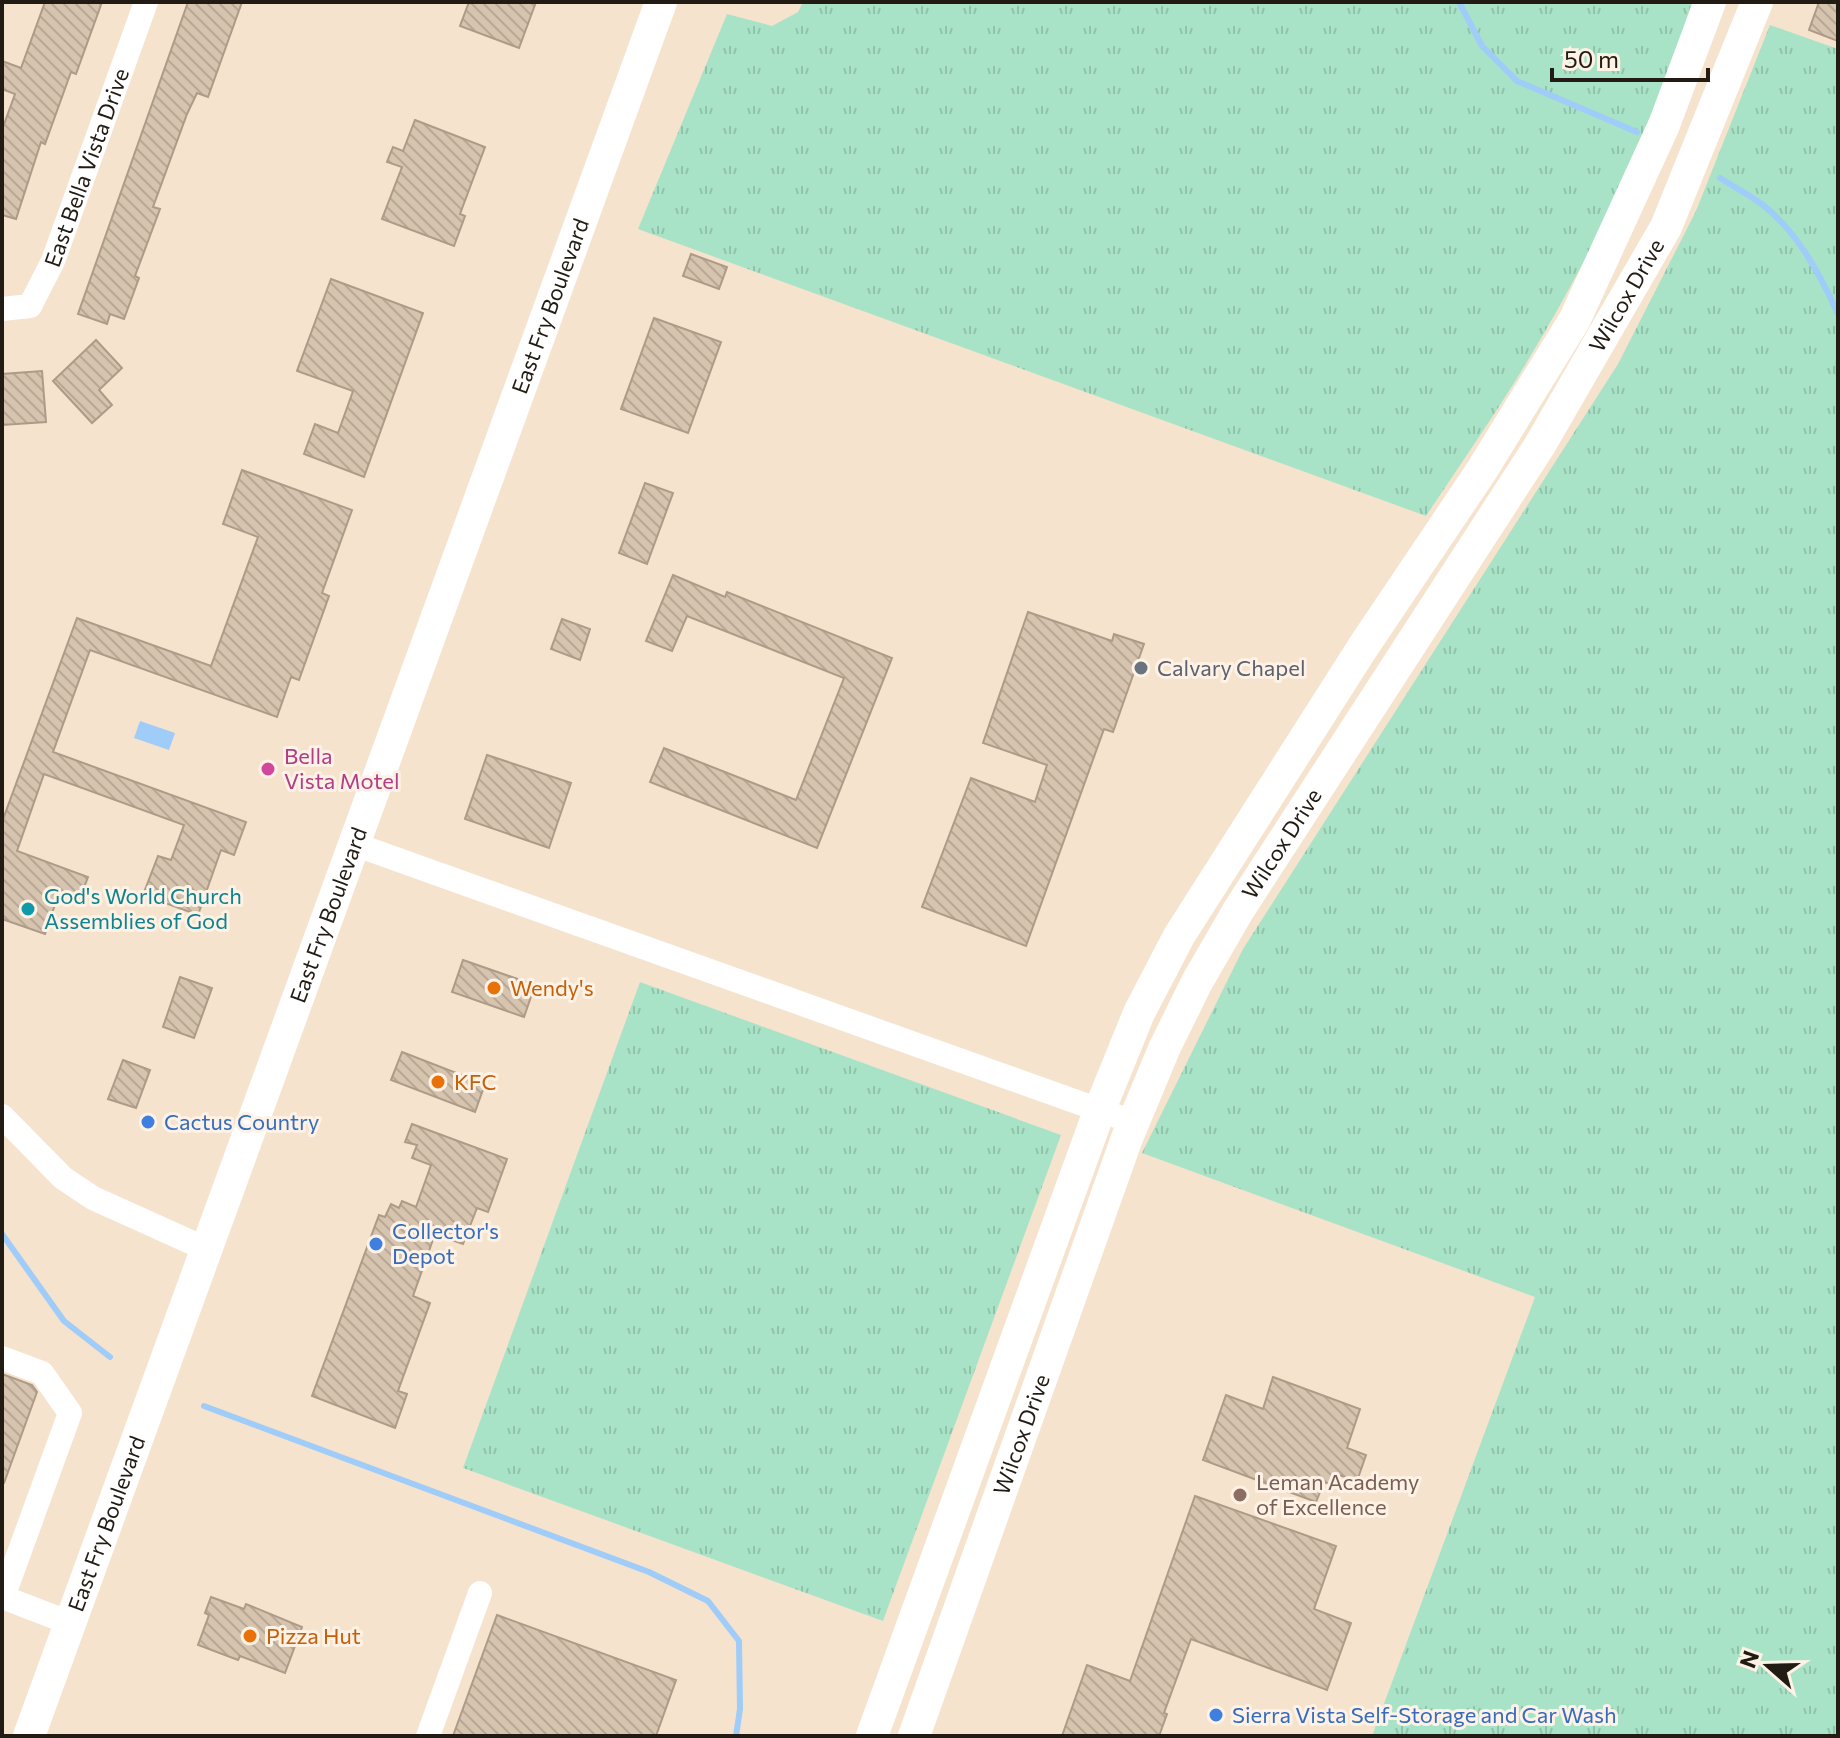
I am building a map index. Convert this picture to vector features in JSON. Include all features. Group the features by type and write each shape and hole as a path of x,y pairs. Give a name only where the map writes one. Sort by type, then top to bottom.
{"street":[{"name":"East Bella Vista Drive","path":"2,309 30,306 53,261 146,2"},
{"name":"East Fry Boulevard","path":"29,1736 661,2"},
{"name":"Wilcox Drive","path":"872,1736 1100,1109 1139,1013 1179,936 1363,647 1482,470 1575,319 1664,125 1710,2"},
{"name":"Wilcox Drive","path":"914,1736 1133,1122 1164,1049 1197,982 1238,911 1540,445 1666,227 1757,2"},
{"path":"354,844 1133,1122"},
{"path":"2,1116 63,1178 93,1198 206,1249"},
{"path":"2,1358 42,1373 70,1413 2,1597 70,1623"},
{"path":"428,1736 480,1593"}],"green space":[{"path":"803,2 1692,2 1676,52 1637,150 1592,245 1514,383 1426,516 638,229 727,14 772,26 798,12"},
{"path":"1770,25 1838,49 1838,1736 1372,1736 1535,1297 1142,1153 1243,949 1618,364 1696,211"},
{"path":"640,982 1061,1135 883,1621 463,1468"}],"water":[{"path":"140,721 175,733 169,750 134,738"}],"building":[{"path":"45,2 102,2 76,74 71,72 45,144 41,142 16,219 2,215 2,130 15,94 2,89 2,61 21,68"},
{"path":"188,2 242,2 208,97 197,93 187,114 153,207 160,209 135,276 139,278 124,319 110,314 107,324 78,314"},
{"path":"469,2 536,2 519,48 460,26"},
{"path":"1819,2 1838,2 1838,41 1809,30"},
{"path":"415,120 485,147 460,214 465,216 454,246 382,219 402,167 387,162 393,147 403,151"},
{"path":"691,254 727,267 719,289 683,276"},
{"path":"331,279 423,313 364,477 304,454 315,424 338,433 353,391 297,371"},
{"path":"654,318 721,342 688,433 621,409"},
{"path":"96,340 122,368 99,390 112,405 92,423 53,381"},
{"path":"42,371 46,422 2,425 2,374"},
{"path":"242,470 352,510 322,593 329,596 299,680 291,677 277,717 90,650 53,752 246,822 234,855 221,850 198,915 143,895 158,856 171,860 184,825 44,774 17,851 88,877 80,898 60,890 45,934 2,919 2,822 77,618 211,666 258,537 223,524"},
{"path":"645,483 673,493 647,564 619,553"},
{"path":"673,575 725,597 727,592 892,658 817,848 650,782 664,748 796,800 844,678 687,616 672,651 646,641"},
{"path":"1028,612 1112,641 1114,634 1144,644 1113,732 1104,729 1026,946 922,907 971,778 1035,802 1047,765 983,743"},
{"path":"562,619 590,629 580,660 551,649"},
{"path":"487,755 571,783 549,848 465,819"},
{"name":"Wendy's","path":"463,960 535,985 524,1017 452,992"},
{"path":"180,977 212,988 194,1038 163,1027"},
{"name":"KFC","path":"402,1052 485,1084 475,1112 391,1080"},
{"path":"123,1060 150,1070 136,1108 108,1099"},
{"path":"412,1124 507,1159 488,1212 477,1208 463,1244 435,1234 413,1296 430,1303 398,1391 407,1394 395,1428 312,1396 379,1215 385,1217 391,1204 399,1208 402,1201 416,1207 431,1165 412,1158 417,1145 405,1142"},
{"path":"2,1374 32,1385 37,1392 4,1483 2,1483"},
{"path":"1273,1377 1360,1409 1347,1448 1366,1455 1357,1481 1339,1475 1335,1486 1324,1482 1316,1502 1203,1460 1226,1395 1263,1409"},
{"path":"1195,1496 1336,1546 1314,1609 1351,1623 1327,1690 1191,1639 1164,1713 1167,1714 1159,1736 1062,1736 1087,1665 1130,1681"},
{"name":"Pizza Hut","path":"211,1597 244,1609 246,1604 302,1627 285,1673 198,1645 209,1615 205,1613"},
{"path":"497,1615 676,1680 656,1736 453,1736"}],"waterway":[{"path":"1459,2 1482,46 1517,81 1637,132"},
{"path":"1720,178 1763,205 1787,228 1816,269 1838,314"},
{"path":"1838,362 1838,375"},
{"path":"2,1234 64,1321 110,1357"},
{"path":"204,1406 649,1572 708,1601 739,1641 740,1709 736,1736"}],"place":[{"name":"Calvary Chapel","path":"1141,668"},
{"name":"Bella Vista Motel","path":"268,769"},
{"name":"God's World Church Assemblies of God","path":"28,909"},
{"name":"Wendy's","path":"494,988"},
{"name":"KFC","path":"438,1082"},
{"name":"Cactus Country","path":"148,1122"},
{"name":"Collector's Depot","path":"376,1244"},
{"name":"Leman Academy of Excellence","path":"1240,1495"},
{"name":"Pizza Hut","path":"250,1636"},
{"name":"Sierra Vista Self-Storage and Car Wash","path":"1216,1715"}]}
